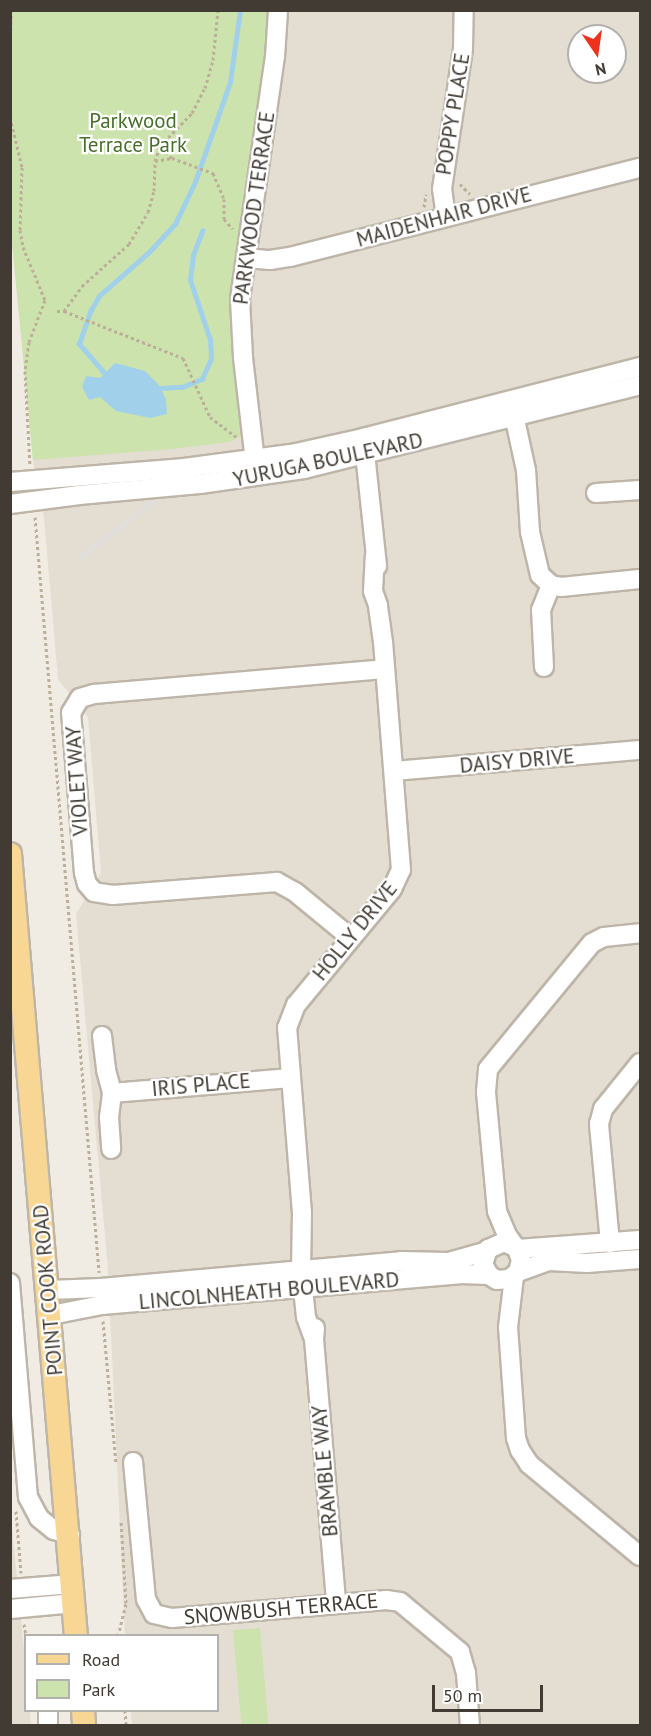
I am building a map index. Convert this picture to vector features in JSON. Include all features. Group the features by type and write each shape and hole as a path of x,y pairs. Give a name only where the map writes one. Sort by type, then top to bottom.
{"main road":[{"name":"POINT COOK ROAD","path":"10,854 18,1050 49,1290 76,1634"}],"street":[{"name":"PARKWOOD TERRACE","path":"256,477 240,321 240,299 275,57 278,10"},
{"name":"POPPY PLACE","path":"447,217 442,189 463,49 464,10"},
{"name":"MAIDENHAIR DRIVE","path":"246,258 270,260 290,257 640,168"},
{"name":"YURUGA BOULEVARD","path":"10,504 256,477 512,408 640,367"},
{"name":"YURUGA BOULEVARD","path":"512,408 640,385"},
{"path":"512,408 526,470 533,549 540,575 551,585 568,587 604,581 640,579"},
{"name":"YURUGA BOULEVARD","path":"10,482 364,447"},
{"name":"HOLLY DRIVE","path":"309,1279 287,1028 291,1013 392,889 400,875 401,862 383,642 378,605 373,591 375,556 364,447"},
{"path":"596,493 640,490"},
{"path":"544,667 541,610 551,585"},
{"name":"VIOLET WAY","path":"351,938 296,892 277,882 113,895 94,892 84,873 72,713 80,698 93,694 384,669"},
{"name":"DAISY DRIVE","path":"394,771 640,750"},
{"path":"640,933 604,937 592,942 488,1069 486,1092 497,1211 521,1260 516,1274 508,1327 516,1438 529,1464 640,1556"},
{"path":"102,1036 106,1070 112,1093 109,1117 111,1149"},
{"path":"610,1243 599,1124 603,1109 640,1063"},
{"name":"IRIS PLACE","path":"112,1093 290,1078"},
{"path":"497,1211 483,1264 490,1276 508,1327"},
{"path":"487,1250 504,1242 516,1248 640,1240"},
{"name":"LINCOLNHEATH BOULEVARD","path":"309,1279 401,1261 449,1262 487,1250"},
{"path":"490,1276 503,1280 549,1262 587,1263 640,1259"},
{"name":"LINCOLNHEATH BOULEVARD","path":"49,1290 101,1296 309,1279 460,1274 490,1276"},
{"name":"BRAMBLE WAY","path":"309,1279 336,1603"},
{"name":"POINT COOK ROAD","path":"10,1283 28,1497 39,1518 54,1530 70,1535"},
{"name":"LINCOLNHEATH BOULEVARD","path":"51,1315 101,1296"},
{"name":"SNOWBUSH TERRACE","path":"133,1462 146,1599 154,1614 172,1618 336,1603 386,1600 400,1602 452,1643 464,1661 470,1725"},
{"path":"16,1589 74,1594"},
{"path":"16,1608 74,1594"}],"path":[{"path":"10,48 11,10"},
{"path":"64,312 74,294 121,252 136,234 152,199 155,161 160,146 192,113 205,88 213,60 218,10"},
{"path":"10,117 22,166 21,238 45,300 29,342 25,371 24,399 32,481"},
{"path":"160,146 172,158"},
{"path":"155,161 172,158 213,173 224,199 224,219 233,229"},
{"path":"57,310 183,358 210,417 244,441"},
{"path":"33,502 116,1470"},
{"path":"15,1507 16,1589"},
{"path":"118,1634 117,1629 124,1616 126,1590 120,1516"},
{"path":"16,1608 25,1634"}],"shaded area":[{"path":"10,11 640,11 640,1725 132,1725 131,1712 219,1712 219,1634 125,1634 108,1269 76,914 101,873 88,717 58,679 44,518 33,460 11,232"},
{"path":"586,369 587,373 306,443 305,439"},
{"path":"497,429 498,433 400,457 399,453"},
{"path":"214,453 217,457 80,561 77,557"},
{"path":"311,474 306,480 247,490 121,503 121,498"},
{"path":"10,1507 24,1651 24,1712 30,1712 31,1725 11,1725"}],"green space":[{"name":"Parkwood Terrace Park","path":"10,11 271,11 233,321 242,436 229,442 173,449 33,460 11,232"},
{"path":"260,1628 268,1725 241,1726 233,1630"}],"water":[{"path":"115,363 145,371 158,384 166,399 167,414 150,418 116,411 100,397 89,400 82,387 86,376 100,378"}],"waterway":[{"path":"105,374 79,344 91,310 99,296 148,253 175,224 195,182 230,82 240,10"},
{"path":"160,388 182,387 202,379 211,359 210,340 190,280 193,255 202,231"}]}
